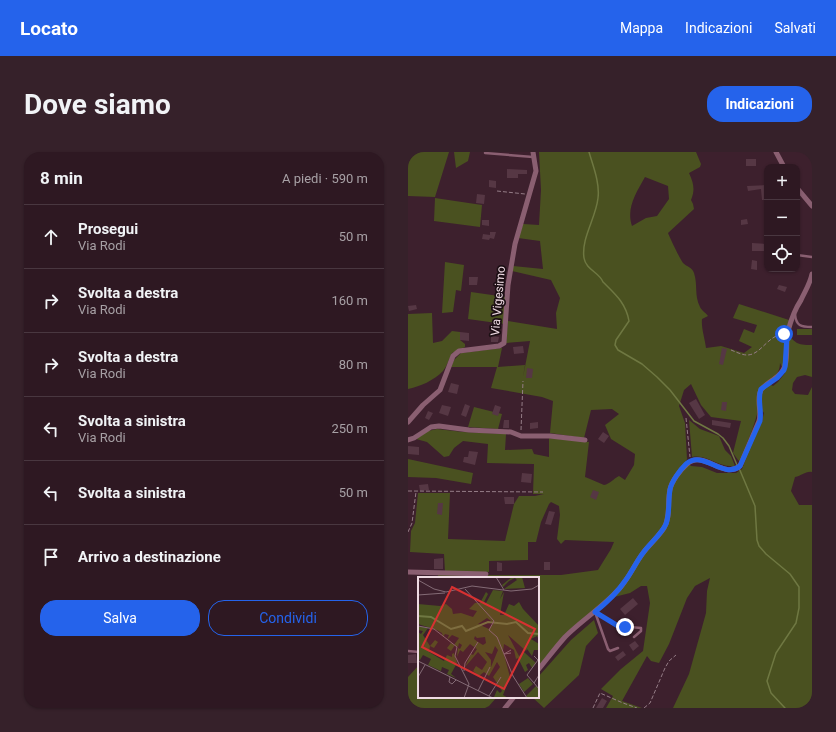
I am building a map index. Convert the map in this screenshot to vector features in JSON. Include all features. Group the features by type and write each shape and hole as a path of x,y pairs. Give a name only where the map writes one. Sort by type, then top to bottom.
{"street":[{"path":"777,153 782,164"},
{"name":"Via Vigesimo","path":"408,422 423,405 440,390 453,356 459,351 499,346 504,343 508,285 512,258 536,171 533,155"},
{"path":"800,192 812,206"},
{"path":"539,669 566,637 595,612 625,582 640,557 663,529 668,518 671,487 684,467 690,461 696,459 732,470 737,469 740,466 760,421 761,416 759,397 761,389 777,378 785,367 787,335 795,312 812,274"},
{"path":"408,440 414,438 431,427 439,426 469,430 511,432 521,436 550,436 585,440"},
{"path":"408,572 486,574"},
{"path":"505,708 513,698"}],"lane":[{"path":"485,152 533,155"},
{"path":"800,255 812,256"},
{"path":"795,312 799,326 812,327"},
{"path":"595,612 618,626 641,628 641,631 634,637"},
{"path":"595,612 608,649 610,651 618,648"},
{"path":"408,651 418,652"}],"path":[{"path":"497,191 529,194"},
{"path":"731,350 747,355 754,354 776,336 782,334 787,335"},
{"path":"521,436 523,381"},
{"path":"686,418 690,461"},
{"path":"408,491 544,492"},
{"path":"408,532 412,523 416,491"},
{"path":"644,708 650,703 669,661 676,655"},
{"path":"593,708 600,693 637,708"}],"green space":[{"path":"408,152 449,152 435,197 408,196"},
{"path":"454,152 470,152 468,161 456,168"},
{"path":"539,152 696,152 701,164 700,167 689,173 693,187 691,200 694,209 668,233 683,263 691,268 694,273 698,303 701,309 708,316 702,319 706,348 721,346 744,353 752,347 739,341 744,329 754,333 757,325 733,318 739,304 789,320 785,332 799,344 812,345 812,377 805,375 797,377 793,383 792,390 795,394 808,395 812,387 812,472 807,472 795,477 791,491 799,505 812,505 812,708 673,708 689,674 706,613 707,591 710,578 695,586 687,598 669,644 659,663 651,661 647,656 622,701 642,708 606,708 613,696 601,689 621,669 643,651 650,603 647,586 641,586 630,593 610,598 566,637 539,669 539,577 438,577 438,575 561,575 598,570 614,542 565,540 561,544 557,539 560,515 559,506 551,502 541,522 536,542 528,542 528,560 489,561 489,572 445,572 444,554 410,552 411,531 415,523 418,493 450,493 448,539 505,541 514,504 519,496 535,496 544,494 533,494 534,464 487,463 488,444 463,441 454,448 449,456 444,457 427,442 416,439 428,431 437,429 506,434 505,450 532,449 534,454 549,457 549,438 589,442 585,477 604,485 608,484 619,476 625,480 634,465 635,454 611,439 605,425 619,414 612,409 591,410 584,438 550,433 553,401 542,397 491,388 497,367 451,367 454,360 461,353 502,348 498,367 525,365 523,377 530,341 506,343 508,321 557,329 556,313 560,298 551,280 512,271 513,266 543,269 540,241 518,238 523,224 539,225 541,190","holes":["645,177 668,186 669,199 657,216 646,218 632,226 630,219 631,207 635,195","780,363 785,373 773,386 767,383 779,370","691,384 701,405 711,417 741,421 733,453 740,461 759,406 764,413 742,469 736,473 717,473 702,467 691,466 686,461 685,423 679,406 684,390"]},
{"path":"435,198 482,205 480,227 434,221"},
{"path":"445,262 464,265 461,291 456,290 453,312 442,313"},
{"path":"471,292 506,297 504,324 468,319"},
{"path":"432,313 433,343 442,341 452,331 460,332 460,340 465,344 465,347 452,353 447,365 436,377 422,385 408,389 408,314"},
{"path":"797,329 812,329 812,335 797,335"},
{"path":"474,407 502,414 498,429 468,427"},
{"path":"689,420 700,429 719,436 725,450 731,456 735,466 723,465 703,457 692,457"},
{"path":"408,459 473,473 471,484 436,478 408,477"},
{"path":"594,620 598,633 586,646 579,675 544,708 533,698 539,698 539,676 571,640"},
{"path":"418,666 418,698 496,698 485,708 408,708 408,677"}],"building":[{"path":"746,159 756,159 756,166 746,166"},
{"path":"507,169 527,170 527,174 518,174 518,178 507,178"},
{"path":"489,180 496,181 496,188 489,187"},
{"path":"764,185 764,200 762,200 761,189 748,191 747,186"},
{"path":"477,194 485,195 484,204 476,203"},
{"path":"747,219 748,224 741,225 741,220"},
{"path":"482,220 489,220 489,226 482,225"},
{"path":"490,232 496,232 494,239 482,239 483,234 490,235"},
{"path":"752,243 764,244 764,251 752,251"},
{"path":"752,260 757,261 757,270 751,269"},
{"path":"469,277 478,277 477,285 469,285"},
{"path":"779,285 787,287 785,292 777,289"},
{"path":"416,305 417,309 409,311 408,306"},
{"path":"460,332 469,333 469,341 460,340"},
{"path":"491,336 499,337 498,342 491,342"},
{"path":"523,346 524,353 514,354 513,347"},
{"path":"722,348 727,349 723,365 719,364"},
{"path":"527,368 533,369 532,378 526,378"},
{"path":"451,383 459,385 457,394 448,392"},
{"path":"696,399 705,415 699,419 689,403"},
{"path":"722,402 727,402 726,411 721,410"},
{"path":"465,404 470,406 466,417 461,415"},
{"path":"442,405 451,407 448,416 439,413"},
{"path":"495,405 501,407 498,416 492,414"},
{"path":"428,411 433,413 429,420 425,418"},
{"path":"504,420 509,420 509,428 503,428"},
{"path":"712,420 731,423 730,428 712,425"},
{"path":"538,422 538,428 530,429 530,423"},
{"path":"603,432 609,436 604,443 598,439"},
{"path":"408,446 419,447 419,455 408,454"},
{"path":"469,451 478,452 475,465 463,462 464,457 468,457"},
{"path":"522,473 532,474 531,483 521,482"},
{"path":"428,484 429,490 420,491 419,485"},
{"path":"593,490 599,492 596,500 590,497"},
{"path":"504,497 514,497 514,504 505,504"},
{"path":"438,503 443,503 442,515 437,514"},
{"path":"549,511 555,512 551,525 545,524"},
{"path":"443,558 443,569 434,569 434,559"},
{"path":"497,562 502,563 502,571 497,571"},
{"path":"544,562 550,562 550,570 544,570"},
{"path":"633,598 638,604 625,615 620,609"},
{"path":"635,641 639,646 633,651 629,645"},
{"path":"623,651 626,655 618,661 615,657"},
{"path":"416,654 417,663 408,663 408,655"},
{"path":"602,698 607,701 603,708 596,708"}],"waterway":[{"path":"589,152 596,175 598,198 595,213 585,243 584,258 587,265 599,276 623,304 628,315 629,321 616,340 615,345 618,350 642,364 657,377 670,390 694,421 723,438 729,446 737,465"},
{"path":"739,468 755,506 757,540 759,546 766,554 790,574 799,587 799,608 796,623 776,653 767,681 771,693 785,708"}],"route":[{"path":"625,627 618,626 595,612 625,582 640,557 663,529 668,518 671,487 686,464 692,460 699,459 729,470 735,470 740,466 760,421 761,416 759,397 761,389 777,378 785,367 787,335 784,334"}]}
